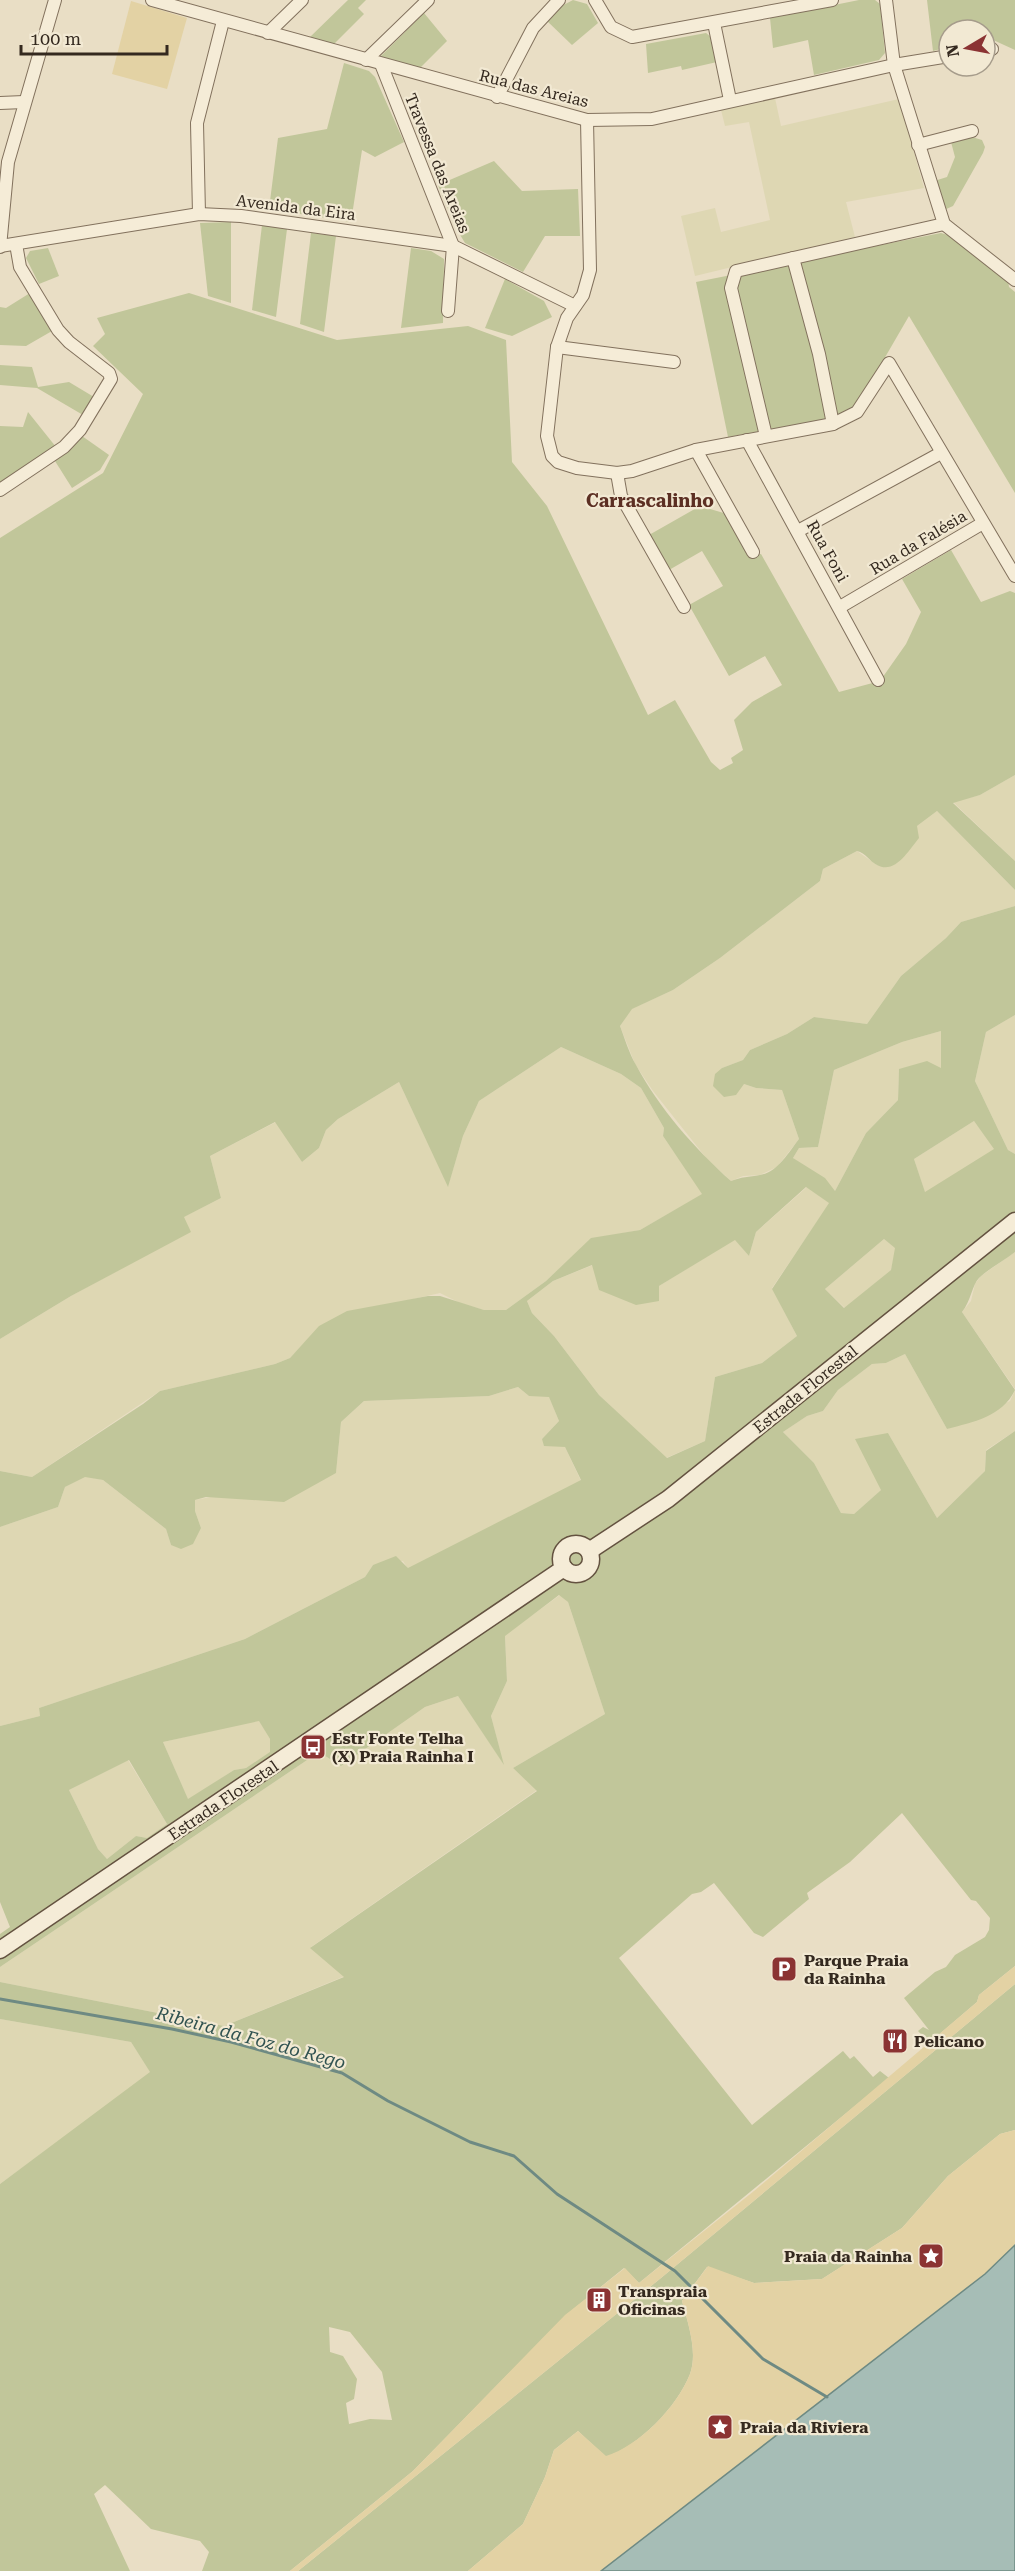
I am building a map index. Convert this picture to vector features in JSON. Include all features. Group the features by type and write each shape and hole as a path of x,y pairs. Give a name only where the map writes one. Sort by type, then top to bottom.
{"main road":[{"name":"Estrada Florestal","path":"0,1950 564,1568 569,1572 581,1574 589,1568 591,1559 589,1551 668,1499 1015,1221"}],"street":[{"path":"0,247 2,192 8,162 55,0"},
{"name":"Rua das Areias","path":"152,0 174,3 223,21 587,120 652,119 730,100 937,58"},
{"path":"268,33 302,0"},
{"path":"366,60 428,0"},
{"path":"497,97 533,28 560,0"},
{"path":"595,0 611,27 632,37 832,0"},
{"path":"886,0 894,65 944,224 1015,280"},
{"path":"199,214 197,123 223,21"},
{"path":"714,23 730,100"},
{"name":"Travessa das Areias","path":"381,64 453,246 448,311"},
{"path":"0,103 24,102"},
{"path":"587,120 590,270 585,290 561,332 557,347 548,425 548,447 552,456 567,466 617,473 648,467 696,450 833,424 857,412 889,363 1015,576"},
{"path":"918,145 972,131"},
{"name":"Avenida da Eira","path":"0,247 199,214 283,221 453,246 575,306"},
{"path":"766,436 731,288 736,271 944,224"},
{"path":"0,490 64,447 80,429 111,382 109,373 69,342 58,330 20,267 16,244"},
{"path":"793,258 819,354 833,424"},
{"path":"557,347 674,362"},
{"name":"Rua Foni","path":"747,440 878,680"},
{"path":"696,450 753,552"},
{"path":"798,531 942,453"},
{"path":"617,473 621,496 684,608"},
{"name":"Rua da Falésia","path":"840,607 983,523"}],"shaded area":[{"path":"775,98 781,126 899,99 924,188 846,202 855,237 695,276 681,216 715,208 721,232 770,220 749,122 725,126 721,110"},
{"path":"1015,775 1015,861 953,802 980,795"},
{"path":"937,811 1015,890 1015,906 961,922 946,938 901,976 867,1024 814,1017 787,1034 750,1050 743,1060 722,1068 744,1084 756,1088 782,1090 799,1139 777,1167 760,1175 743,1176 731,1181 707,1159 653,1091 635,1064 620,1026 631,1009 673,990 720,958 820,881 823,869 857,851 877,865 917,826"},
{"path":"1015,1015 1015,1154 1008,1150 975,1081 986,1032"},
{"path":"941,1031 941,1068 899,1069 898,1100 866,1133 835,1191 793,1158 799,1148 818,1147 834,1070 902,1042"},
{"path":"561,1047 621,1074 641,1088 664,1128 663,1136 703,1194 640,1230 591,1239 546,1281 506,1310 484,1310 460,1303 440,1293 391,1304 303,1344 290,1358 275,1364 160,1391 32,1477 0,1471 0,1339 71,1296 190,1231 183,1217 221,1198 210,1156 276,1122 302,1162 319,1148 326,1130 338,1119 399,1082 448,1186 463,1136 479,1101"},
{"path":"974,1121 995,1149 925,1193 914,1159"},
{"path":"807,1187 830,1203 772,1288 797,1336 762,1363 715,1377 705,1441 666,1458 599,1395 554,1336 532,1313 527,1301 553,1281 593,1265 659,1301 659,1286 735,1239 749,1256 756,1232"},
{"path":"884,1239 896,1248 891,1270 845,1308 825,1289"},
{"path":"1015,1252 1015,1389 962,1312 971,1301 975,1284 981,1276"},
{"path":"905,1354 947,1429 1010,1401 1015,1390 1015,1431 986,1450 985,1471 937,1518 888,1433 881,1490 854,1514 841,1513 814,1463 783,1432 807,1416 823,1411 838,1390 872,1364 886,1363"},
{"path":"518,1387 529,1396 549,1396 559,1421 542,1439 565,1447 581,1481 408,1569 403,1561 373,1565 365,1577 245,1639 39,1708 40,1716 0,1726 0,1527 58,1507 65,1487 85,1476 103,1480 166,1529 171,1545 201,1528 195,1511 195,1500 336,1473 341,1422 364,1401 489,1396"},
{"path":"560,1595 568,1602 605,1714 513,1768 537,1790 311,1947 345,1976 224,2026 0,1982 0,1967 319,1752 341,1766 425,1707 458,1696 503,1763 491,1716 507,1681 505,1635"},
{"path":"259,1720 270,1739 271,1752 246,1768 234,1770 188,1800 163,1742"},
{"path":"128,1760 167,1824 147,1838 136,1836 107,1859 98,1849 69,1790"},
{"path":"0,2019 131,2042 151,2073 0,2184"}],"green space":[{"path":"348,0 366,0 358,8 364,14 333,45 309,38"},
{"path":"573,0 587,4 598,23 572,45 545,19 556,9"},
{"path":"859,0 875,0 880,4 885,53 879,60 814,75 808,40 773,48 770,18"},
{"path":"927,0 1015,0 1015,50 997,42 997,18 937,18 937,50 933,51"},
{"path":"424,13 447,41 420,68 380,57"},
{"path":"706,33 711,37 717,62 682,70 681,66 648,73 646,44"},
{"path":"344,63 369,71 375,77 404,142 375,157 362,150 351,222 269,209 278,138 327,129"},
{"path":"972,137 982,140 985,147 983,153 953,206 944,210 931,182 947,177 955,157 951,142"},
{"path":"494,161 522,191 578,189 580,236 545,236 523,272 465,243 456,228 438,185"},
{"path":"231,222 231,303 208,296 200,223"},
{"path":"262,225 287,229 276,317 252,310"},
{"path":"311,233 336,236 324,332 300,324"},
{"path":"941,233 951,236 1008,280 1009,287 1015,292 1015,493 909,316 862,397 846,415 728,437 696,282"},
{"path":"48,248 59,276 39,284 26,258 30,251"},
{"path":"411,248 431,251 444,259 443,323 401,328"},
{"path":"505,279 544,301 552,317 512,336 485,328"},
{"path":"30,293 52,331 26,346 0,345 0,307 6,308"},
{"path":"189,293 337,340 468,326 506,340 512,462 547,506 648,715 675,700 711,762 720,770 733,763 731,758 743,750 734,720 752,702 782,685 765,656 729,676 689,605 723,586 702,551 669,570 649,535 700,506 727,514 750,556 761,554 839,692 880,681 906,644 921,612 902,579 951,550 981,602 1010,591 1015,593 1015,775 980,795 953,803 1015,861 1015,890 937,811 917,826 919,838 896,864 890,867 877,865 863,853 857,851 823,869 820,881 720,958 673,990 632,1009 620,1026 631,1056 655,1097 704,1155 731,1181 760,1175 772,1170 782,1161 799,1139 782,1090 756,1088 744,1084 736,1095 724,1097 713,1086 715,1074 722,1068 743,1060 750,1050 787,1034 814,1017 867,1024 901,976 946,938 961,922 1015,906 1015,1015 986,1032 975,1081 1008,1150 1015,1154 1015,1252 979,1278 962,1312 1015,1390 1003,1406 995,1412 977,1421 947,1429 905,1354 886,1363 872,1364 838,1390 823,1411 807,1416 783,1432 814,1463 841,1513 854,1514 881,1490 855,1439 888,1433 937,1518 985,1471 986,1451 1015,1431 1015,1966 979,1995 977,2002 929,2043 918,2031 923,2027 929,2030 904,1998 935,1972 946,1967 955,1955 985,1937 989,1930 990,1918 976,1901 971,1900 902,1813 850,1862 807,1893 809,1899 763,1937 754,1933 714,1883 701,1892 692,1894 619,1958 752,2125 843,2051 850,2059 854,2056 873,2077 880,2071 889,2078 639,2283 624,2268 566,2315 413,2471 290,2571 202,2571 209,2552 200,2541 151,2529 105,2485 94,2494 130,2571 0,2571 0,2184 150,2072 131,2042 0,2019 0,1982 224,2026 344,1977 310,1948 537,1791 513,1768 605,1714 568,1602 559,1595 505,1636 507,1681 491,1716 504,1765 458,1696 425,1707 341,1766 319,1752 0,1967 0,1934 10,1927 0,1902 0,1726 40,1716 39,1708 245,1639 365,1577 373,1565 396,1556 408,1568 581,1480 565,1447 544,1446 542,1439 559,1421 549,1397 529,1396 518,1387 489,1396 364,1401 341,1422 336,1473 284,1502 206,1497 195,1500 195,1511 201,1528 193,1544 181,1549 171,1545 166,1529 103,1480 85,1477 65,1487 58,1507 0,1527 0,1471 32,1477 160,1391 275,1364 290,1358 319,1326 347,1311 428,1296 440,1296 484,1310 506,1310 546,1281 591,1238 640,1230 702,1194 663,1136 664,1128 641,1088 621,1074 561,1047 479,1101 463,1136 448,1187 399,1082 338,1119 326,1130 319,1148 302,1162 275,1122 210,1156 221,1198 184,1217 191,1232 71,1296 0,1339 0,538 103,473 143,394 93,346 105,334 97,318","holes":["941,1031 941,1068 927,1061 899,1069 898,1100 866,1133 835,1191 825,1178 793,1158 799,1148 818,1147 834,1070 902,1042","974,1121 994,1149 925,1192 914,1159","806,1187 829,1203 772,1289 797,1336 762,1363 715,1377 705,1441 667,1458 599,1395 554,1336 532,1313 527,1301 553,1281 592,1265 599,1290 636,1305 659,1301 659,1286 735,1240 749,1256 756,1232","884,1239 895,1248 891,1270 844,1308 825,1289","259,1721 270,1739 270,1752 246,1768 234,1770 188,1799 163,1742","129,1760 167,1824 147,1838 136,1836 107,1859 98,1849 69,1790","329,2327 350,2332 382,2372 392,2420 370,2419 349,2424 346,2403 354,2399 357,2379 343,2356 330,2352"]},
{"path":"0,365 32,367 38,387 69,382 94,397 83,415 37,388 0,385"},
{"path":"28,412 56,447 0,483 0,426 23,427"},
{"path":"82,436 109,455 100,470 72,488 55,461"},
{"path":"1015,1984 1015,2130 1000,2134 948,2176 902,2228 822,2279 754,2283 707,2267 682,2301 691,2338 692,2365 684,2387 666,2412 644,2435 619,2452 606,2457 578,2431 554,2450 545,2477 523,2524 468,2571 298,2571 661,2278"}],"sand":[{"path":"131,1 187,18 167,89 112,74"},
{"path":"1015,1966 1015,1984 661,2278 298,2571 290,2571 413,2471 565,2315 625,2268 639,2283 754,2191 977,2002 979,1995"},
{"path":"1015,2130 1015,2245 985,2274 601,2571 468,2571 523,2524 545,2477 554,2450 578,2431 606,2456 631,2444 656,2424 666,2412 684,2387 692,2365 691,2338 682,2301 708,2266 754,2283 822,2279 902,2228 948,2176 1000,2134"}],"water":[{"path":"1015,2245 1015,2571 601,2571 985,2274"}],"waterway":[{"name":"Ribeira da Foz do Rego","path":"0,1999 172,2029 231,2042 342,2073 388,2101 470,2142 514,2156 557,2194 675,2271 763,2359 827,2397"}],"place":[{"name":"Estr Fonte Telha (X) Praia Rainha I","path":"313,1747"},
{"name":"Parque Praia da Rainha","path":"784,1969"},
{"name":"Pelicano","path":"895,2041"},
{"name":"Praia da Rainha","path":"931,2256"},
{"name":"Transpraia Oficinas","path":"599,2300"},
{"name":"Praia da Riviera","path":"720,2427"}],"district":[{"name":"Carrascalinho","path":"650,501"}]}
